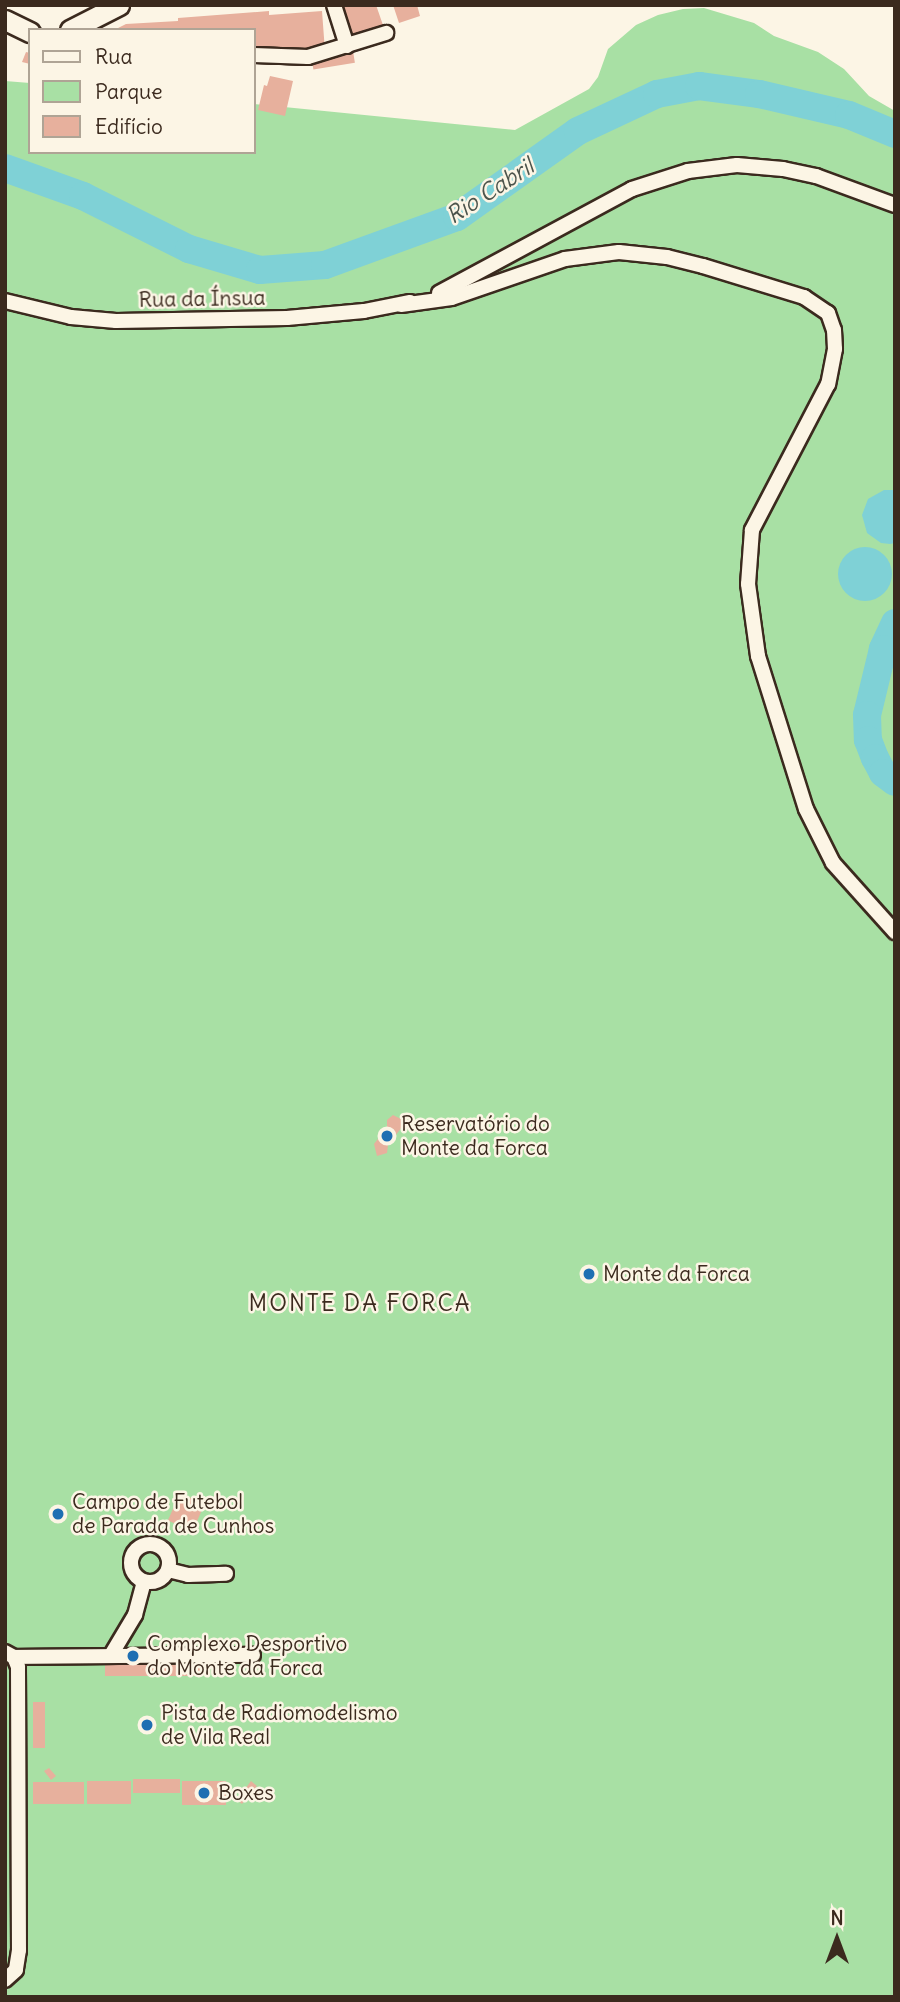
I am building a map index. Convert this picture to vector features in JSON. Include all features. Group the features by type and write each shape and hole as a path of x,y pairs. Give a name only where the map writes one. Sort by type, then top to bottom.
{"main road":[{"path":"72,28 92,12 119,5"},
{"path":"5,20 28,31"}],"street":[{"path":"334,5 347,46"},
{"path":"256,55 302,57 386,33"},
{"path":"401,305 464,282 632,189 688,171 737,165 783,169 816,176 895,205"},
{"path":"401,305 452,298 565,258 619,252 660,256 703,265 804,297 828,313 834,330 835,349 828,384 752,530 748,584 760,663 806,809 833,863 895,932"},
{"name":"Rua da Ínsua","path":"5,301 71,317 116,321 286,318 401,305"},
{"path":"144,1545 156,1545 166,1552 167,1570 160,1580 144,1581 135,1576 130,1564 134,1552 144,1545"},
{"path":"167,1570 188,1575 226,1574"},
{"path":"111,1655 135,1615 144,1581"},
{"path":"9,1655 253,1655"},
{"path":"5,1980 16,1970 19,1950 18,1667 9,1655"}],"green space":[{"path":"704,8 754,23 774,36 818,52 844,69 869,96 895,111 895,638 890,658 895,663 895,1997 5,1997 5,81 28,83 28,154 256,154 256,104 515,130 589,89 598,77 608,49 636,25 658,15 683,9"}],"water":[{"path":"884,490 895,490 895,543 890,544 881,543 867,533 862,515 868,499"},
{"path":"865,547 884,555 892,574 884,593 865,601 846,593 838,574 846,555"}],"building":[{"path":"340,5 376,5 384,28 350,38"},
{"path":"393,5 417,5 420,16 399,23"},
{"path":"269,11 269,15 322,11 325,51 256,51 256,28 118,28 126,24 178,21 178,18"},
{"path":"353,51 355,63 313,69 312,58"},
{"path":"26,52 28,52 28,64 22,62"},
{"path":"270,76 293,81 285,116 258,110 264,85 267,86"},
{"name":"Reservatório do Monte da Forca","path":"393,1115 401,1119 402,1127 388,1145 387,1153 377,1156 374,1144 387,1127 387,1120"},
{"path":"180,1493 205,1504 192,1531 168,1520"},
{"path":"105,1665 201,1665 201,1676 105,1676"},
{"path":"33,1702 45,1702 45,1748 33,1748"},
{"path":"49,1768 56,1776 51,1780 44,1771"},
{"path":"133,1779 180,1779 180,1793 133,1793"},
{"path":"87,1781 131,1781 131,1804 87,1804"},
{"name":"Boxes","path":"182,1781 226,1781 226,1805 182,1805"},
{"path":"251,1781 257,1786 242,1804 237,1800"},
{"path":"33,1782 84,1782 84,1804 33,1804"}],"waterway":[{"name":"Rio Cabril","path":"5,168 83,196 189,249 260,270 325,265 457,217 578,131 657,94 699,86 759,94 849,115 895,134"},
{"name":"Rio Cabril","path":"895,623 883,649 867,715 868,740 875,758 883,773 895,782"}],"place":[{"name":"Reservatório do Monte da Forca","path":"387,1136"},
{"name":"Monte da Forca","path":"589,1274"},
{"name":"Campo de Futebol de Parada de Cunhos","path":"58,1514"},
{"name":"Complexo Desportivo do Monte da Forca","path":"133,1656"},
{"name":"Pista de Radiomodelismo de Vila Real","path":"147,1725"},
{"name":"Boxes","path":"204,1793"}],"district":[{"name":"MONTE DA FORCA","path":"360,1303"}]}
